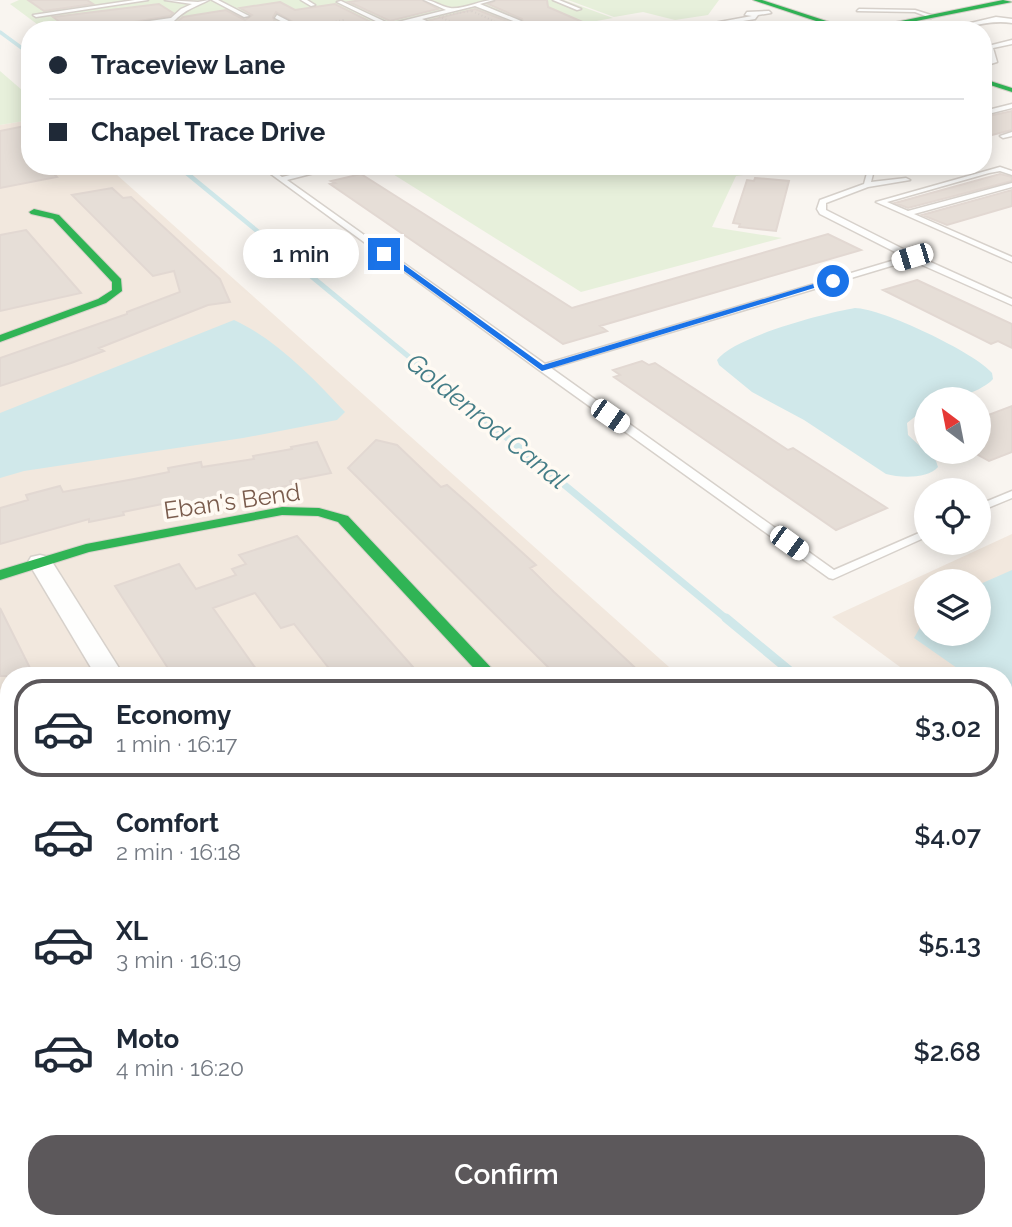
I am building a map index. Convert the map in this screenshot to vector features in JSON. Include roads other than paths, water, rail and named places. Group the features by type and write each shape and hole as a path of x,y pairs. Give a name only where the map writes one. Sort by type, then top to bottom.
{"street":[{"path":"733,0 797,21"},
{"path":"906,21 1012,0"},
{"path":"760,9 812,21"},
{"path":"992,78 1012,80"},
{"path":"992,80 1012,90"},
{"path":"0,339 102,301 117,291 117,281 56,217 34,212"},
{"name":"Eban's Bend","path":"0,575 86,548 282,511 319,512 342,519 482,667"},
{"path":"40,562 104,667"}],"lane":[{"path":"36,15 146,0"},
{"path":"167,0 198,3"},
{"path":"158,21 173,19 189,6 207,0"},
{"path":"214,0 246,16"},
{"path":"303,0 313,5"},
{"path":"426,0 451,10"},
{"path":"409,21 492,0"},
{"path":"555,0 579,9"},
{"path":"339,2 379,21"},
{"path":"474,4 518,21"},
{"path":"730,21 755,17 760,9"},
{"path":"859,10 915,11 931,16"},
{"path":"948,13 984,21 999,18 1012,20"},
{"path":"277,17 285,21"},
{"path":"417,19 422,21"},
{"path":"992,23 1012,29"},
{"path":"992,45 1012,42"},
{"path":"992,111 1012,106"},
{"path":"1003,136 1012,134"},
{"path":"992,170 1000,169 1012,173"},
{"path":"275,175 833,575 914,538"},
{"path":"281,179 298,175"},
{"path":"867,185 870,175"},
{"path":"974,175 880,202 1012,260"},
{"path":"906,180 867,185 823,202 821,209 836,220 1012,302"},
{"path":"907,214 1012,185"},
{"path":"542,368 912,257"},
{"path":"991,503 1012,494"}],"water":[{"path":"855,308 885,315 968,354 992,373 993,379 982,387 914,387 914,417 907,423 908,435 914,441 914,464 937,464 938,467 933,471 921,476 906,477 886,474 804,420 752,392 719,365 717,360 726,351 741,343 823,315"},
{"path":"234,320 279,349 345,412 337,420 243,438 24,471 0,478 0,413"},
{"path":"1012,570 1012,667 956,667 925,646 991,646 991,579"}],"waterway":[{"name":"Goldenrod Canal","path":"0,32 21,47"},
{"name":"Goldenrod Canal","path":"189,175 267,239"},
{"name":"Goldenrod Canal","path":"265,238 471,408"},
{"name":"Goldenrod Canal","path":"469,406 728,620"},
{"name":"Goldenrod Canal","path":"726,618 785,667"}]}
